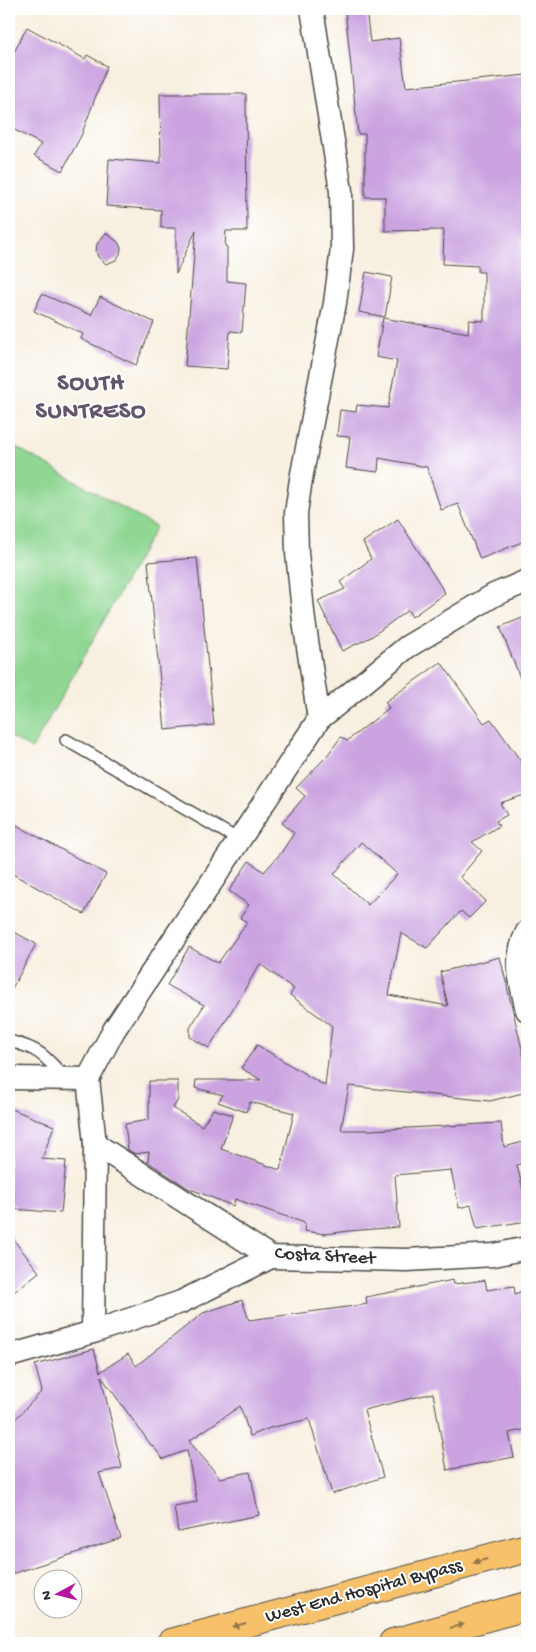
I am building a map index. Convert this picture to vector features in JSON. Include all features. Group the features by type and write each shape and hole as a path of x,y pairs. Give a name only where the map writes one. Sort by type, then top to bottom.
{"highway":[{"name":"West End Hospital Bypass","path":"171,1643 527,1548"},
{"path":"393,1643 527,1606"}],"street":[{"path":"312,9 341,191 342,249 335,303 296,513 297,552 304,621 319,719"},
{"path":"93,1332 95,1144 88,1079 114,1030 319,719 407,647 494,595 527,581"},
{"path":"527,932 520,946 518,972 527,1010"},
{"path":"9,1078 88,1079"},
{"name":"Costa Street","path":"95,1144 271,1257 407,1260 494,1255 527,1248"},
{"path":"9,1356 93,1332 181,1302 271,1257"}],"lane":[{"path":"66,740 239,840"},
{"path":"9,1041 28,1046 44,1055 65,1079"}],"green space":[{"path":"16,447 156,527 32,749 9,736 9,460"}],"building":[{"path":"345,9 366,9 370,42 399,38 406,87 527,75 527,236 522,237 524,285 527,285 527,540 480,559 458,504 441,510 427,467 379,458 378,472 346,468 350,437 337,436 340,410 356,412 357,405 388,408 397,361 376,357 383,318 468,333 469,320 484,321 484,272 478,272 478,266 443,264 444,230 385,231 385,197 365,197 365,134 358,134"},
{"path":"27,27 85,59 87,55 107,66 81,136 62,171 34,156 41,144 9,127 9,62"},
{"path":"160,94 246,94 247,231 226,231 225,246 227,247 227,281 246,283 242,332 230,331 227,369 185,366 196,230 176,274 176,228 161,228 161,210 106,206 109,159 161,163"},
{"path":"106,233 118,242 121,248 116,260 106,264 98,257 96,251 97,244"},
{"path":"366,272 392,277 385,317 359,312"},
{"path":"42,294 91,315 100,297 154,322 136,365 81,339 83,334 34,311"},
{"path":"398,519 445,593 412,617 408,610 371,637 342,651 318,601 345,589 340,582 371,559 363,542"},
{"path":"197,558 214,725 165,730 148,562"},
{"path":"527,616 527,693 526,693 500,627"},
{"path":"441,662 484,723 491,719 522,763 527,779 527,794 500,803 507,815 496,821 499,826 472,842 482,851 460,877 486,901 469,918 461,911 427,948 401,933 389,995 448,1006 440,972 500,957 527,1070 527,1092 490,1101 349,1086 341,1130 501,1123 504,1147 527,1141 527,1162 517,1165 524,1194 527,1221 477,1229 471,1205 459,1208 451,1170 395,1175 399,1227 325,1234 304,1231 305,1223 235,1199 233,1206 188,1188 148,1162 149,1152 135,1154 128,1150 125,1124 149,1120 149,1081 178,1081 178,1100 173,1108 202,1126 213,1109 233,1115 221,1149 280,1170 294,1113 250,1102 246,1112 218,1102 223,1095 195,1088 196,1080 261,1080 241,1068 257,1045 325,1086 332,1026 290,995 294,989 260,964 209,1048 190,1037 190,1028 204,1005 167,985 189,947 218,963 247,922 240,918 249,905 229,891 249,861 264,872 281,853 294,833 282,823 305,796 296,788 326,757 341,737 347,741 389,708 385,702","holes":["361,842 397,874 368,905 334,874"]},
{"path":"9,821 106,874 84,914 9,872"},
{"path":"9,929 36,944 9,994"},
{"path":"9,1108 54,1126 42,1159 66,1161 61,1213 14,1209 15,1205 9,1204"},
{"path":"9,1234 39,1272 9,1296"},
{"path":"453,1280 454,1284 485,1280 487,1290 514,1286 515,1294 527,1289 527,1429 509,1433 514,1457 447,1470 433,1393 364,1410 383,1477 332,1494 309,1419 270,1428 250,1436 240,1406 189,1441 220,1478 250,1472 259,1515 178,1532 174,1506 197,1502 187,1450 163,1459 101,1376 122,1468 99,1473 121,1538 9,1575 9,1426 42,1391 35,1365 94,1349 100,1372 128,1354 136,1366 203,1313 242,1300 249,1320 362,1305 367,1304 366,1297"}],"district":[{"name":"SOUTH SUNTRESO","path":"91,398"}]}
